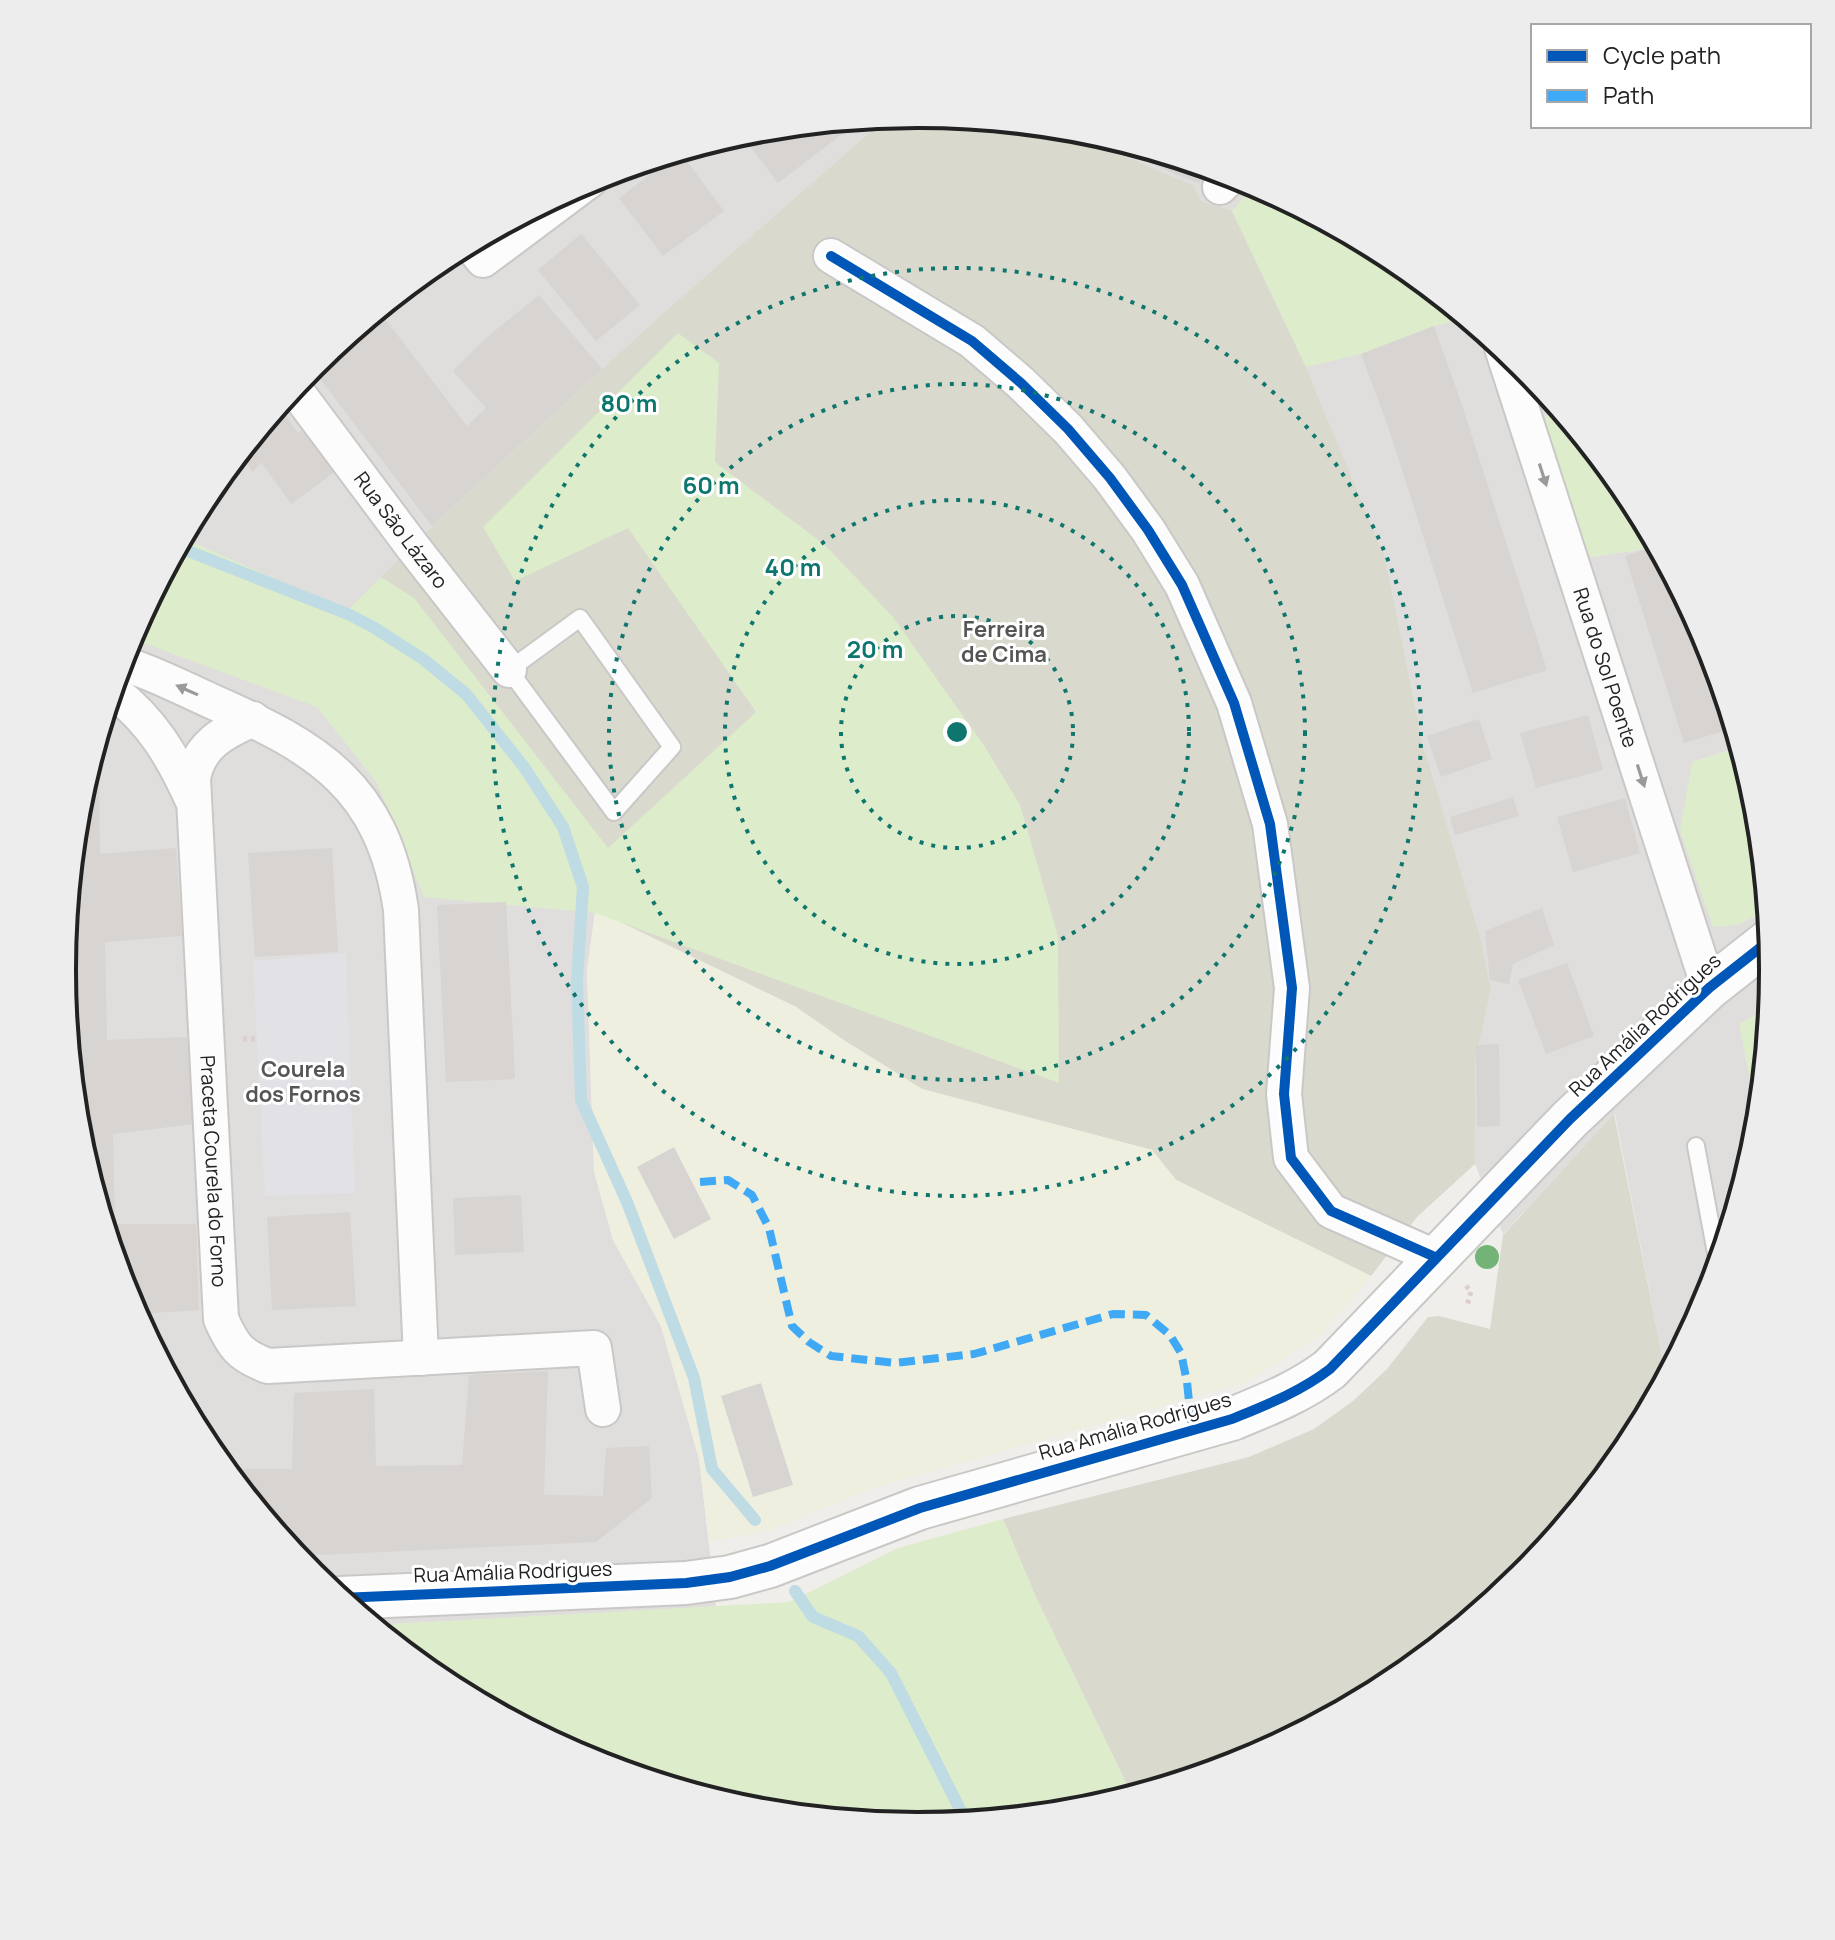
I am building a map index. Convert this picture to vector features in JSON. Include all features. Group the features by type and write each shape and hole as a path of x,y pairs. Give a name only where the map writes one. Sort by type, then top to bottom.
{"street":[{"path":"477,253 483,260 538,219"},
{"path":"831,256 972,341 1021,383 1068,429 1110,478 1175,574 1234,703 1270,824 1292,988 1284,1094 1291,1158 1331,1211 1435,1257"},
{"name":"Rua do Sol Poente","path":"1510,372 1709,988"},
{"name":"Rua São Lázaro","path":"301,398 509,670"},
{"path":"1526,421 1538,402"},
{"path":"133,668 253,719 313,753 356,794 387,845 401,910 421,1358"},
{"name":"Praceta Courela do Forno","path":"122,698 163,741 193,800"},
{"name":"Praceta Courela do Forno","path":"253,719 221,735 202,753 194,768 193,800 221,1319 232,1343 247,1358 268,1366 594,1348 603,1409"},
{"name":"Rua Amália Rodrigues","path":"357,1597 686,1583 730,1577 770,1566 920,1508 1232,1419 1276,1401 1330,1369 1570,1119 1709,988 1758,949"}],"lane":[{"path":"580,618 672,747 614,812 509,670 580,618"},
{"path":"1696,1146 1714,1241"}],"shaded area":[{"path":"873,130 653,322 432,526 348,611 595,913 587,970 594,1171 613,1240 661,1326 699,1459 716,1607 388,1624 322,1565 285,1525 218,1438 189,1391 140,1292 105,1188 83,1080 78,1025 76,970 83,860 92,806 121,700 140,648 189,549 218,502 285,415 363,337 450,270 545,215 595,193 700,157 808,136"},
{"path":"873,130 973,130 1027,136 1117,153 1194,186 1201,201 1232,211 1306,367 1385,557 1423,744 1480,936 1491,989 1475,1064 1475,1164 1417,1217 1371,1276 1176,1180 1152,1150 922,1089 796,1007 622,923 347,611 432,526 653,322"},
{"path":"1100,149 1188,173 1290,215 1385,270 1472,337 1548,413 1541,424 1585,558 1646,549 1695,648 1729,750 1692,762 1736,925 1757,916 1757,1025 1752,1080 1730,1188 1695,1292 1663,1359 1615,1114 1503,1234 1475,1164 1475,1064 1491,989 1480,936 1423,744 1385,557 1306,367 1232,212 1201,201"},
{"path":"346,953 355,1193 265,1196 253,961"},
{"path":"1614,1114 1663,1359 1617,1438 1550,1525 1513,1565 1430,1638 1385,1670 1290,1725 1188,1767 1127,1785 1034,1593 1003,1519 1249,1457 1314,1429 1353,1401 1387,1369 1428,1317 1439,1316 1490,1329 1503,1235"}],"green space":[{"path":"1246,196 1290,215 1385,270 1453,321 1361,354 1306,367 1232,211"},
{"path":"678,333 719,363 715,462 825,545 893,617 985,747 1020,805 1058,936 1059,1083 595,913 424,897 377,783 317,707 142,643 193,542 347,611 381,577 414,598 608,848 756,712 628,528 515,581 483,527"},
{"path":"1548,413 1617,502 1646,549 1585,558 1541,424"},
{"path":"1730,752 1752,860 1757,916 1736,925 1713,927 1680,831 1692,762"},
{"path":"595,913 796,1007 922,1089 1152,1150 1176,1180 1371,1276 1321,1335 1244,1383 872,1488 771,1530 709,1542 699,1459 661,1326 613,1240 594,1171 587,970"},
{"path":"1757,1013 1751,1086 1739,1024"},
{"path":"1003,1519 1034,1593 1127,1785 1027,1804 918,1812 862,1810 753,1795 647,1767 545,1725 450,1670 388,1624 789,1602 898,1548"}],"building":[{"path":"845,132 778,183 750,146"},
{"path":"687,161 724,211 663,256 619,198 656,170"},
{"path":"1160,165 1203,179 1198,183 1160,168"},
{"path":"581,234 640,305 596,341 538,270"},
{"path":"539,295 602,369 432,526 319,378 385,319 467,426 486,408 453,371 486,338"},
{"path":"1434,326 1547,670 1473,693 1388,426 1361,354"},
{"path":"285,415 298,433 309,425 340,468 291,504 261,462 253,472 246,463"},
{"path":"1646,549 1695,648 1724,731 1684,743 1625,556"},
{"path":"1588,715 1603,770 1536,788 1520,733"},
{"path":"1479,719 1492,759 1441,777 1427,736"},
{"path":"99,777 100,854 176,848 182,936 105,942 107,1040 187,1037 193,1124 113,1134 115,1220 92,1134 83,1080 76,970 83,860"},
{"path":"1513,797 1519,816 1455,835 1450,817"},
{"path":"1625,798 1640,853 1573,872 1557,817"},
{"path":"332,848 338,952 255,957 248,853"},
{"path":"506,902 515,1079 446,1082 437,905"},
{"path":"1542,908 1554,945 1513,964 1509,984 1490,980 1485,931"},
{"path":"1567,963 1594,1036 1546,1054 1518,980"},
{"path":"1499,1044 1500,1126 1477,1127 1476,1045"},
{"path":"674,1147 711,1219 674,1239 637,1167"},
{"path":"521,1195 524,1252 455,1255 453,1198"},
{"path":"350,1212 356,1306 272,1310 267,1217"},
{"path":"116,1224 196,1224 199,1310 150,1313"},
{"path":"548,1371 544,1495 603,1496 606,1448 649,1446 652,1498 596,1542 313,1555 241,1469 292,1469 294,1393 374,1389 376,1466 462,1465 469,1375"},
{"path":"761,1383 793,1485 753,1497 721,1396"}],"waterway":[{"path":"188,551 350,615 423,659 466,694 524,767 563,827 583,887 577,980 581,1100 627,1202 694,1378 712,1469 755,1520"},
{"path":"795,1591 813,1617 858,1636 891,1673 961,1810"}],"marked path":[{"path":"700,1182 728,1180 752,1195 769,1228 792,1326 831,1356 895,1363 974,1354 1113,1314 1146,1315 1170,1335 1181,1353 1192,1430"}],"cycle path":[{"path":"831,256 972,341 1021,383 1068,429 1110,478 1148,530 1182,585 1234,703 1270,824 1292,988 1284,1094 1291,1158 1331,1211 1435,1257"},
{"path":"357,1597 686,1583 730,1577 770,1566 920,1508 1232,1419 1282,1397 1330,1369 1570,1119 1709,988 1758,949"}],"district":[{"name":"Ferreira de Cima","path":"1004,642"},
{"name":"Courela dos Fornos","path":"303,1082"}]}
